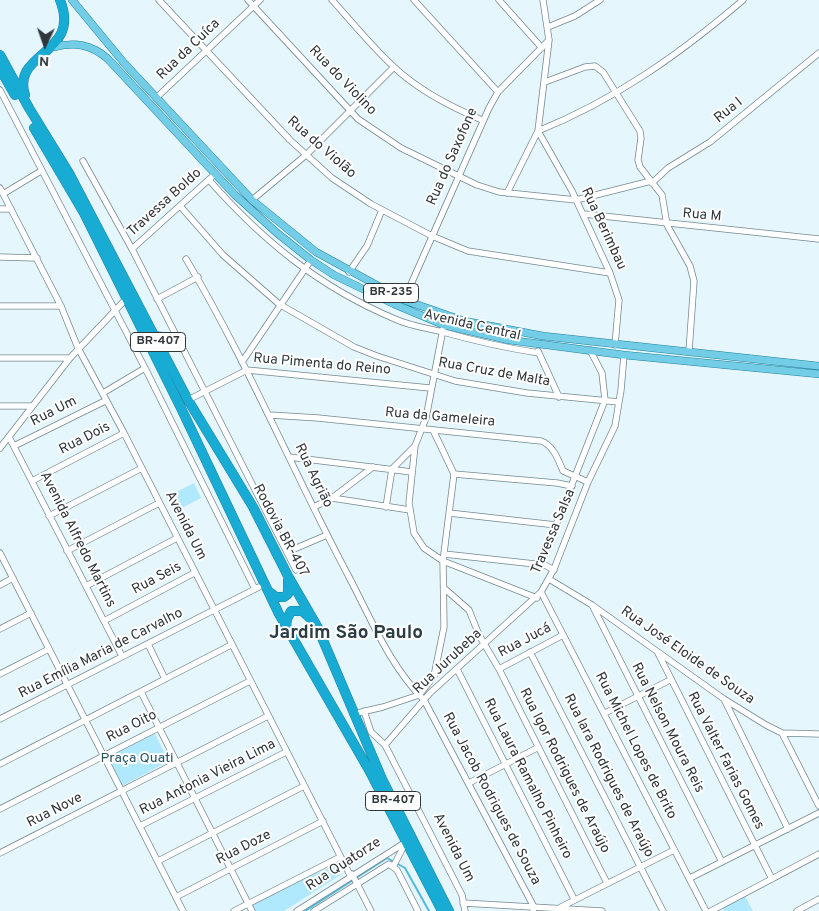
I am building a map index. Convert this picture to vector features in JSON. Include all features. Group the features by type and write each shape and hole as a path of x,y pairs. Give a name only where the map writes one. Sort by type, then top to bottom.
{"highway":[{"path":"29,108 23,90 26,73 34,60 54,47 61,36 64,19 60,0"},
{"name":"Rodovia BR-407","path":"0,55 29,108 69,173 188,400 253,507 288,576 317,626 382,779 449,911"},
{"name":"BR-407","path":"0,69 76,197 286,628 369,770 442,911"},
{"path":"268,591 276,597 284,597 289,589 288,576"},
{"path":"286,628 289,613 296,610 305,613 317,626"}],"main road":[{"name":"BR-235","path":"72,0 156,98 252,200 297,238 349,272 404,300 464,321 543,336 819,366"},
{"name":"BR-235","path":"54,47 83,45 101,53 215,174 277,234 311,260 358,287 443,328 535,344 624,355 819,374"},
{"path":"462,330 464,321"}],"street":[{"name":"Rua do Violão","path":"159,0 261,110 306,155 332,178 382,210 432,236 479,254 565,268 610,273"},
{"name":"Rua do Violino","path":"248,0 350,111 373,130 401,148 489,189 507,193 576,200"},
{"name":"Rua da Cuíca","path":"156,98 260,0"},
{"path":"332,0 394,67 429,94 482,120"},
{"path":"414,0 498,92"},
{"path":"499,0 542,48"},
{"path":"507,193 538,131 549,40 543,0"},
{"path":"548,27 575,16 600,0"},
{"path":"538,131 585,111 616,94 663,62 743,0"},
{"name":"Rua do Saxofone","path":"404,300 482,120 498,92 549,40"},
{"name":"Rua I","path":"651,182 686,156 710,142 819,53"},
{"path":"545,82 585,67 595,66 602,72 640,131 638,162 662,195 667,225 690,266 694,281 689,351"},
{"path":"252,200 306,155 394,67"},
{"path":"0,90 145,368 102,393"},
{"name":"Rua Berimbau","path":"538,131 584,214 610,273 619,300 616,345"},
{"path":"83,161 132,249 203,392 296,570"},
{"path":"2,191 41,171"},
{"name":"Travessa Boldo","path":"132,249 181,207 215,174"},
{"name":"Avenida Central","path":"208,180 267,241 325,284 396,319 443,328 470,341 539,353"},
{"path":"576,200 651,182"},
{"name":"Avenida Um","path":"2,191 61,306 78,348 105,401 124,433 194,574 340,857 371,911"},
{"name":"Rua Cruz de Malta","path":"181,207 223,255 279,304 354,347 433,375 489,387 559,397 619,402"},
{"path":"0,209 11,209"},
{"path":"349,272 367,246 382,210"},
{"name":"Rua M","path":"584,214 667,225 819,239"},
{"path":"0,258 37,258"},
{"name":"Rua Agrião","path":"186,259 198,277 247,370 327,535 386,646 403,676 421,697"},
{"path":"242,362 279,304 311,260"},
{"path":"157,299 198,277"},
{"path":"0,448 78,348 114,309 126,299"},
{"path":"0,306 61,306"},
{"path":"443,328 422,429 415,446 410,510 416,540 430,554 444,558 537,598"},
{"path":"153,334 176,338"},
{"path":"535,344 559,397"},
{"path":"590,350 602,373 605,400"},
{"path":"588,482 615,426 624,355"},
{"path":"0,358 70,358"},
{"name":"Rua Emília Maria de Carvalho","path":"0,719 257,588 145,368"},
{"name":"Rua Pimenta do Reino","path":"188,400 247,370 430,388"},
{"name":"Travessa Salsa","path":"543,564 556,525 605,400"},
{"name":"Rua Um","path":"14,446 105,401"},
{"path":"0,406 32,406"},
{"name":"Rua da Gameleira","path":"270,416 318,418 541,441 548,443 563,471 588,482"},
{"path":"353,714 421,697 434,676 438,662 444,627 444,558 454,474 433,430"},
{"name":"Rua Dois","path":"32,481 124,433"},
{"name":"Avenida Alfredo Martins","path":"9,437 122,656"},
{"path":"386,507 392,469 415,446"},
{"path":"289,456 412,472"},
{"path":"314,507 332,498 373,467"},
{"path":"49,516 142,468"},
{"name":"Travessa Salsa","path":"454,474 572,486"},
{"name":"Travessa Salsa","path":"541,592 554,570 588,482"},
{"path":"332,498 410,510"},
{"path":"67,552 159,503"},
{"path":"449,513 556,525"},
{"path":"287,552 327,535"},
{"path":"86,586 177,538"},
{"path":"0,553 183,911"},
{"path":"444,558 543,564 554,570"},
{"name":"Rua Seis","path":"104,621 194,574"},
{"path":"0,585 13,578"},
{"name":"Rua José Eloide de Souza","path":"549,579 592,605 724,699 782,733 819,734"},
{"name":"Rua Igor Rodrigues de Araújo","path":"445,589 469,610 479,636 486,644 499,669 537,748 607,883"},
{"name":"Rua Jurubeba","path":"385,745 421,697 486,644 537,598 541,592"},
{"name":"Rua Michel Lopes de Brito","path":"541,592 706,911"},
{"name":"Rua Nelson Moura Reis","path":"592,605 636,697 722,862"},
{"path":"0,629 31,613"},
{"name":"Rua Jucá","path":"499,669 563,635"},
{"path":"148,644 166,679"},
{"path":"0,764 231,645"},
{"path":"0,674 49,649"},
{"name":"Rua Iara Rodrigues de Araújo","path":"530,652 664,911"},
{"name":"Rua Valter Farias Gomes","path":"658,653 772,879"},
{"name":"Rua Laura Ramalho Pinheiro","path":"457,669 574,899"},
{"name":"Rua Oito","path":"0,809 250,680"},
{"path":"605,714 670,680"},
{"path":"140,692 196,798 252,911"},
{"name":"Rua Jacob Rodrigues de Souza","path":"421,697 469,783 534,909"},
{"path":"724,699 788,829"},
{"path":"364,711 371,732 385,745"},
{"name":"Rua Nove","path":"1,851 268,716"},
{"path":"782,733 819,806"},
{"name":"Avenida Um","path":"385,745 462,895 466,911"},
{"path":"469,783 537,748"},
{"name":"Rua Antonia Vieira Lima","path":"140,826 286,752"},
{"path":"158,861 304,786"},
{"path":"690,878 819,813"},
{"name":"Rua Doze","path":"176,897 323,821"},
{"path":"314,911 356,883 391,865 398,859 406,842"},
{"name":"Rua Quatorze","path":"297,911 351,875 406,842"},
{"path":"561,907 674,850"},
{"path":"711,911 819,854"},
{"path":"234,911 340,857"},
{"path":"391,865 418,911"},
{"path":"797,911 819,899"},
{"path":"463,902 534,909 561,907 602,911"}],"green space":[{"path":"194,483 201,498 174,512 166,497"},
{"name":"Praça Quati","path":"154,732 169,761 120,787 105,757"},
{"path":"335,865 342,874 284,911 255,911 251,903"},
{"path":"744,894 753,911 724,911 721,905"}],"waterway":[{"path":"305,911 387,858 405,868 429,911"}],"district":[{"name":"Jardim São Paulo","path":"346,634"}]}
